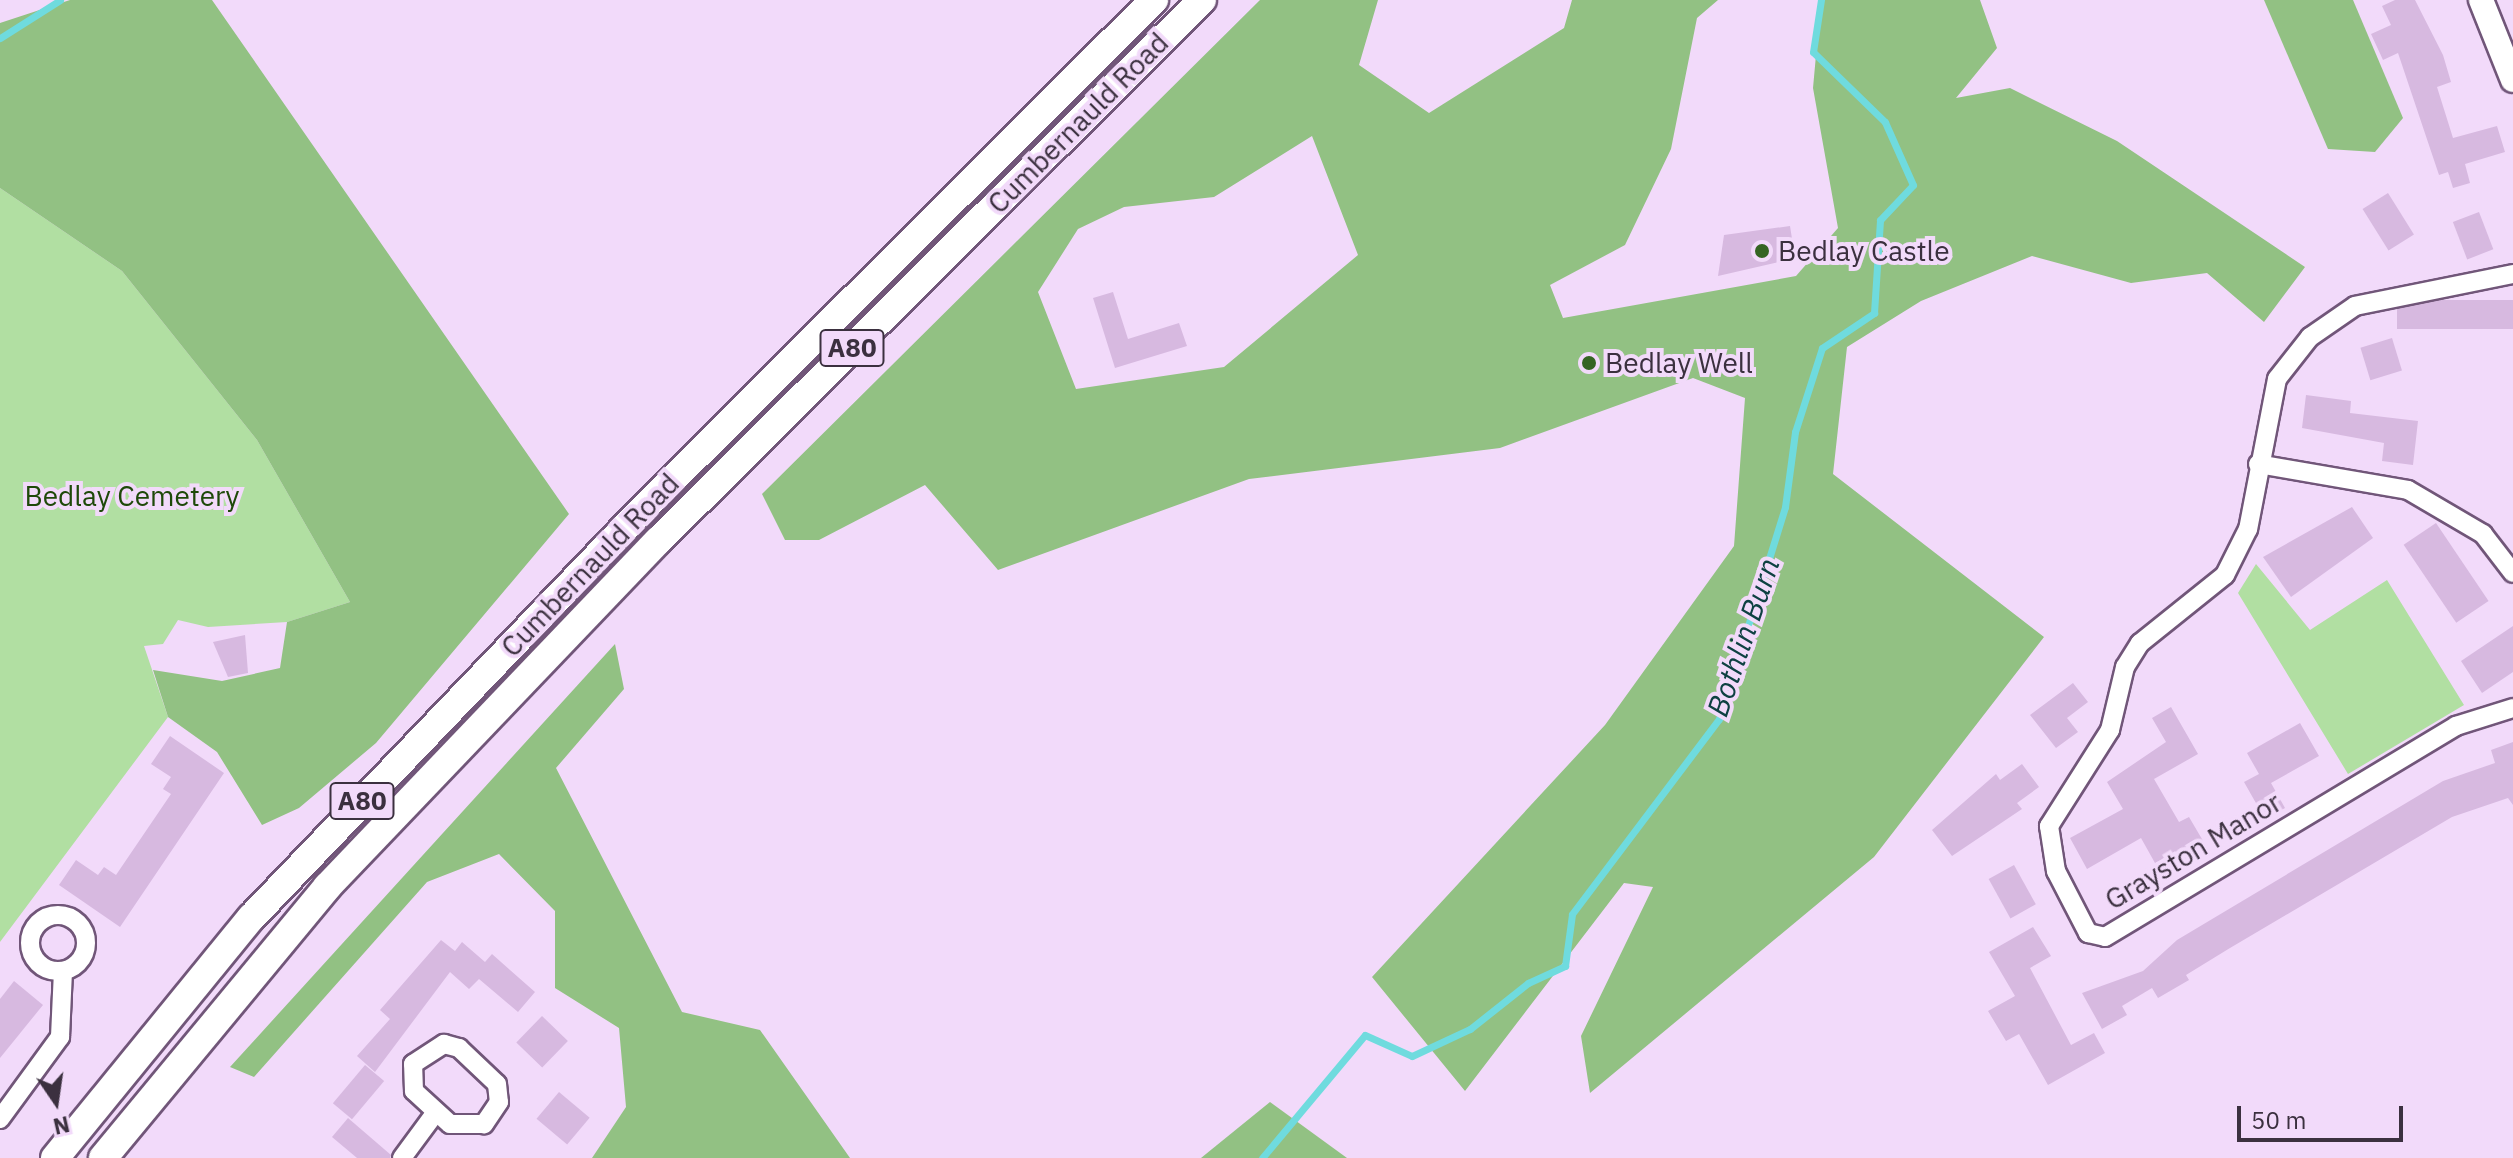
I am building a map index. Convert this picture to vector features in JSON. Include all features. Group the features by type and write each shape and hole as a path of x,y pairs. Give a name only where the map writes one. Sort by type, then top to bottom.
{"main road":[{"name":"Cumbernauld Road","path":"55,1158 251,918 483,675 1154,0"},
{"name":"Cumbernauld Road","path":"103,1158 327,887 500,711 658,541 1202,0"}],"street":[{"path":"2481,0 2513,80"},
{"name":"Grayston Manor","path":"2513,274 2355,306 2310,337 2277,379 2258,464 2248,529 2225,575 2140,643 2125,667 2110,730 2049,826 2056,871 2088,933 2105,937 2456,726 2513,708"},
{"path":"2258,464 2408,490 2483,534 2513,573"},
{"path":"0,1119 60,1037 63,971"},
{"path":"444,1044 491,1075 499,1102 475,1127 458,1127 436,1112 414,1091 410,1075 418,1055 444,1044"},
{"path":"402,1158 436,1112"}],"green space":[{"path":"70,0 212,0 569,514 376,743 299,808 262,825 217,752 168,717 153,670 222,681 280,668 287,622 350,602 257,440 122,271 0,188 0,23"},
{"path":"1260,0 1378,0 1359,65 1429,113 1564,28 1572,0 1718,0 1697,18 1671,149 1625,245 1550,285 1563,318 1796,276 1838,228 1813,88 1821,0 1980,0 1997,48 1956,98 2010,88 2117,141 2305,267 2264,322 2207,273 2131,283 2032,256 1921,301 1847,347 1833,474 2044,637 1874,857 1590,1093 1581,1036 1653,887 1624,883 1465,1091 1372,977 1605,725 1734,546 1745,398 1693,378 1500,448 1249,479 998,570 925,485 819,540 785,540 762,494","holes":["1312,136 1358,255 1224,367 1076,389 1038,292 1078,229 1124,207 1214,197"]},
{"path":"2264,0 2353,0 2403,118 2375,152 2328,149"},
{"name":"Bedlay Cemetery","path":"0,188 122,271 257,440 350,602 287,622 208,627 178,620 163,644 144,646 168,717 0,942"},
{"path":"2256,564 2310,630 2387,580 2464,705 2348,774 2238,593"},
{"path":"615,644 624,689 556,768 682,1012 760,1030 850,1158 592,1158 626,1107 619,1028 555,988 555,911 499,854 427,882 254,1077 230,1067"},
{"path":"1270,1102 1347,1158 1201,1158"}],"building":[{"path":"2395,0 2415,0 2443,55 2451,82 2437,87 2453,138 2497,126 2505,152 2465,164 2470,183 2453,188 2448,172 2439,175 2398,53 2383,60 2371,34 2391,25 2382,6"},
{"path":"2388,193 2414,235 2389,250 2363,209"},
{"path":"2479,212 2493,249 2467,259 2453,222"},
{"name":"Bedlay Castle","path":"1790,226 1793,245 1805,256 1718,276 1724,235"},
{"path":"1113,292 1128,339 1179,323 1187,346 1115,368 1093,298"},
{"path":"2397,300 2513,300 2513,329 2397,329"},
{"path":"2392,338 2402,371 2370,380 2360,348"},
{"path":"2306,395 2351,401 2350,413 2418,421 2413,465 2382,461 2384,443 2302,428"},
{"path":"2352,507 2373,538 2291,597 2263,557"},
{"path":"2436,523 2489,601 2456,623 2404,545"},
{"path":"2513,626 2513,672 2482,693 2461,661"},
{"path":"245,635 248,673 228,677 213,642"},
{"path":"2073,683 2088,702 2067,718 2078,732 2056,748 2030,715"},
{"path":"2171,707 2198,754 2154,779 2179,822 2189,817 2209,851 2186,864 2178,851 2155,863 2141,838 2087,869 2070,838 2123,809 2107,782 2166,742 2152,718"},
{"path":"2300,723 2319,756 2271,783 2285,808 2265,819 2244,782 2259,774 2247,753"},
{"path":"170,736 224,773 120,927 59,885 76,860 98,875 104,867 116,875 171,794 163,789 171,777 151,764"},
{"path":"2513,742 2513,805 2508,798 2452,817 2186,975 2189,980 2158,998 2152,988 2122,1006 2127,1015 2102,1029 2082,993 2143,971 2177,940 2443,781 2495,763 2491,750"},
{"path":"2022,764 2039,787 2017,803 2022,809 1952,856 1932,830 1996,774 2000,780"},
{"path":"2014,865 2036,904 2010,918 1989,879"},
{"path":"2033,927 2051,956 2030,968 2071,1045 2094,1033 2105,1053 2048,1085 2019,1034 2006,1041 1988,1011 2015,996 1989,952"},
{"path":"441,940 455,951 462,942 485,962 492,954 535,992 518,1012 479,979 469,989 450,972 375,1072 357,1056 390,1019 380,1010"},
{"path":"14,981 43,1005 0,1058 0,999"},
{"path":"542,1016 568,1041 542,1068 516,1043"},
{"path":"365,1065 384,1081 352,1119 333,1103"},
{"path":"559,1092 590,1118 567,1145 537,1119"},
{"path":"348,1118 391,1155 390,1158 357,1158 332,1137"}],"waterway":[{"name":"Bothlin Burn","path":"0,38 60,0"},
{"name":"Bothlin Burn","path":"1262,1158 1365,1035 1412,1056 1470,1029 1528,983 1565,966 1572,914 1719,719 1785,507 1795,432 1822,348 1874,313 1880,220 1913,185 1885,122 1813,52 1821,0"}],"place":[{"name":"Bedlay Castle","path":"1762,251"},
{"name":"Bedlay Well","path":"1589,363"}]}
